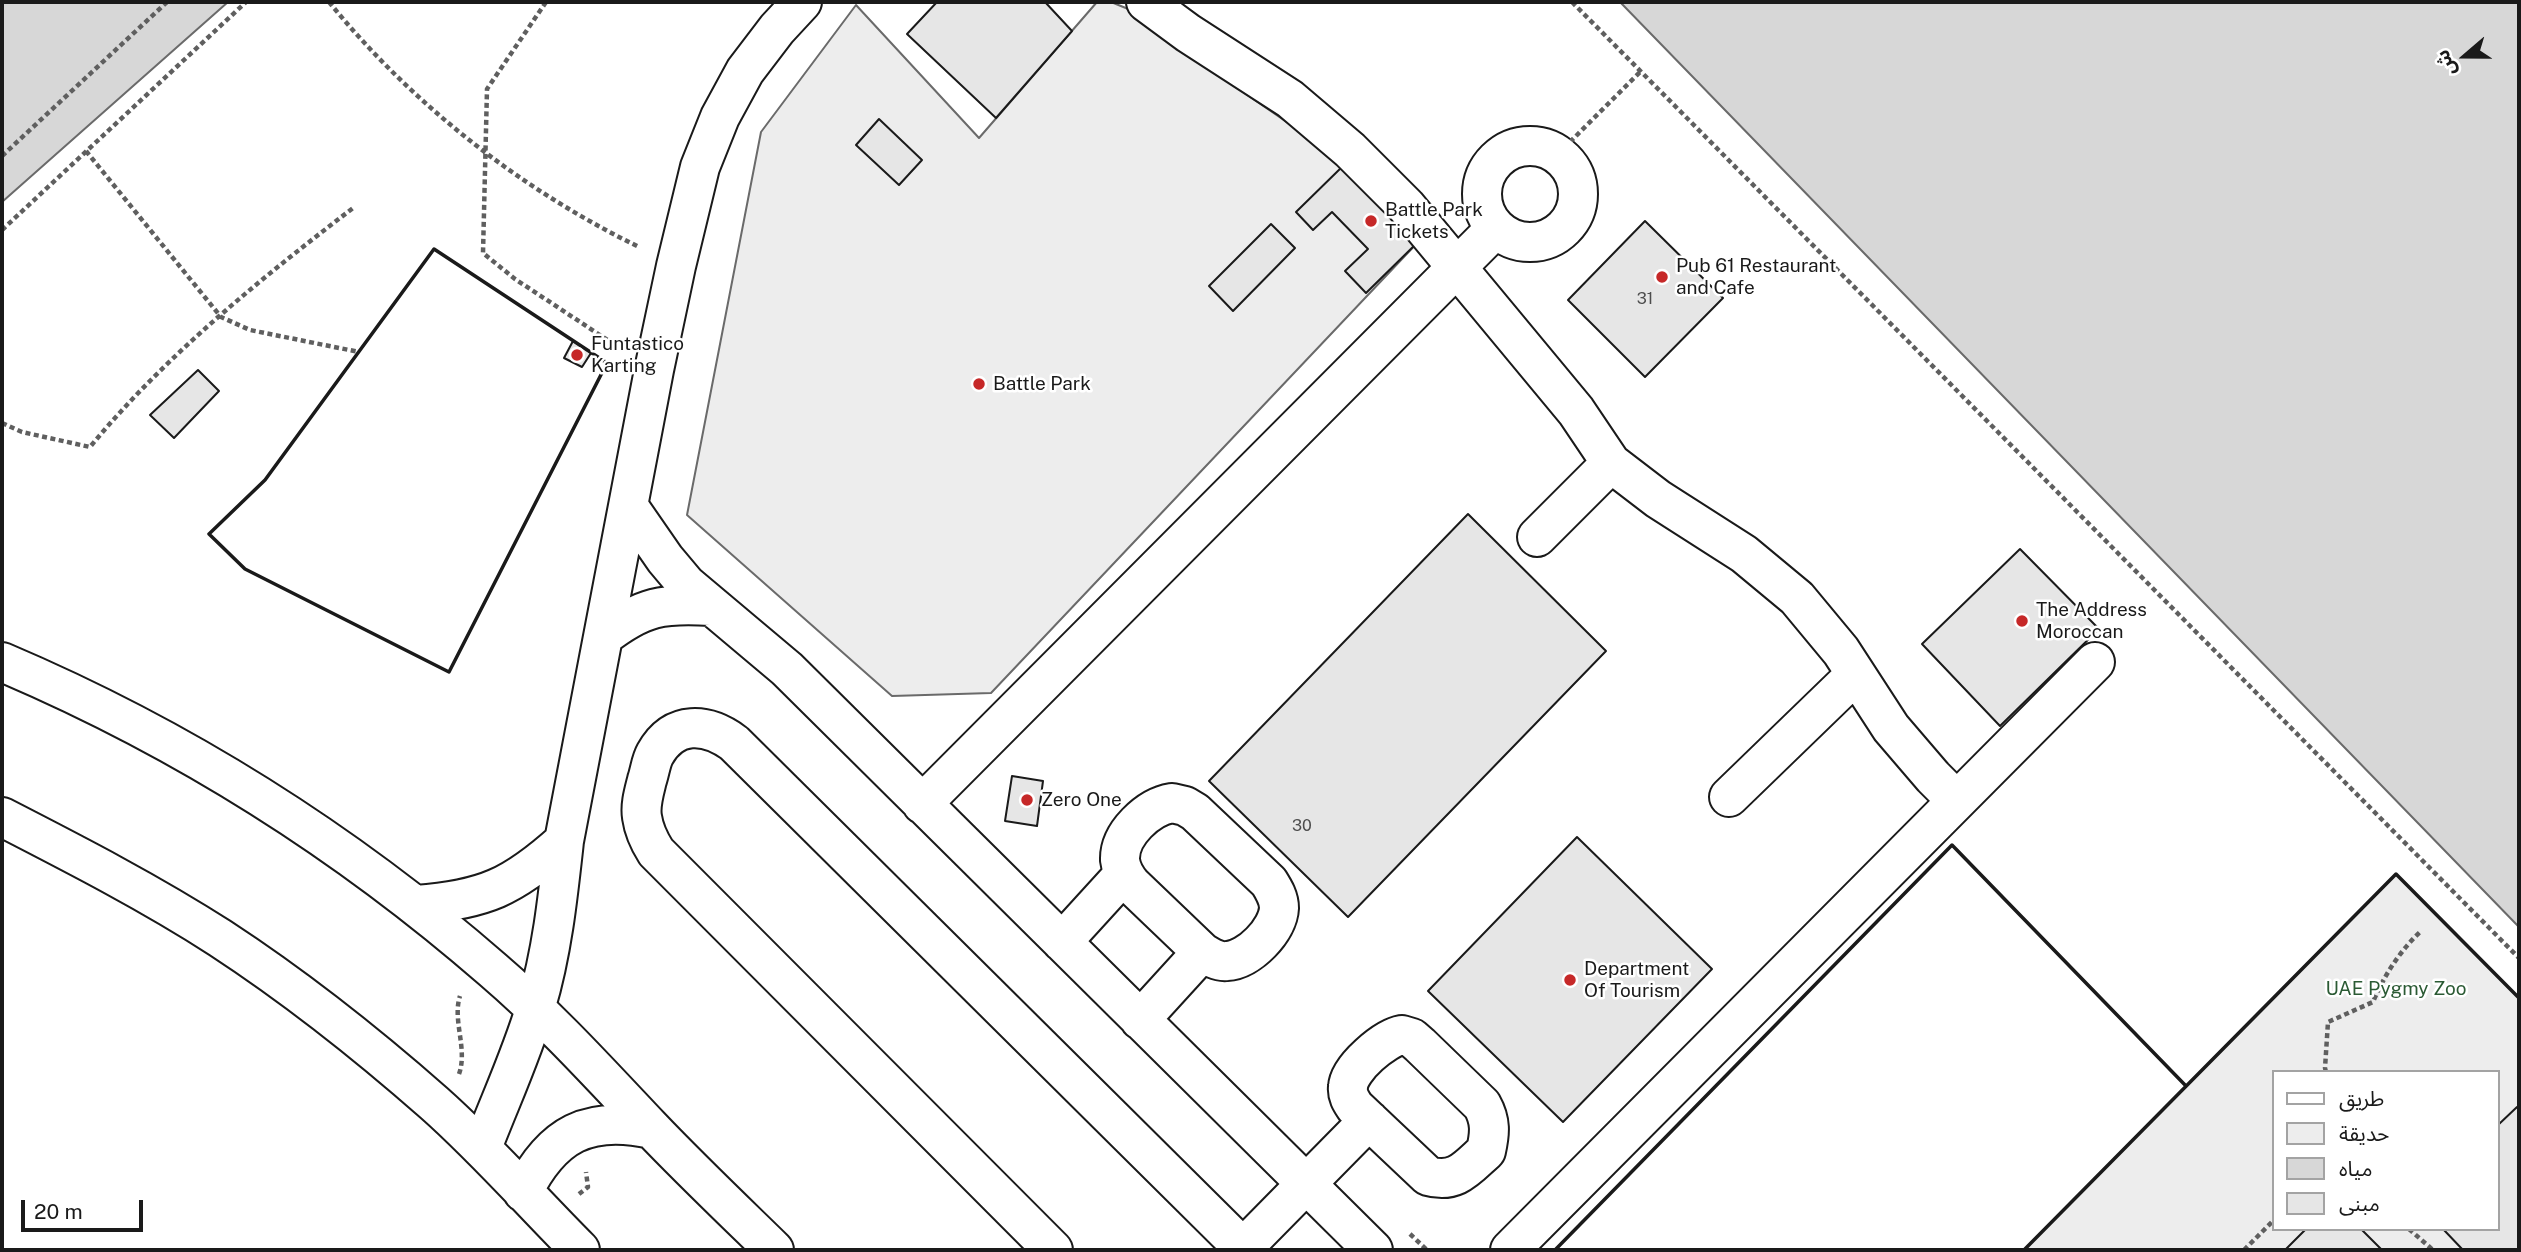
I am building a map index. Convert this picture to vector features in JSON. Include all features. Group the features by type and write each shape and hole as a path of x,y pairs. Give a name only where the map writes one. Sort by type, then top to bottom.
{"street":[{"path":"482,1147 536,1009 551,935 564,841 654,370 700,167 720,117 745,71 776,29 802,2"},
{"path":"1146,2 1188,33 1290,99 1350,150 1406,206 1576,411 1611,463 1658,499 1772,575 1821,624 1872,702 1911,753 1956,800"},
{"path":"1524,145 1542,146 1558,154 1570,165 1577,180 1578,196 1575,211 1567,225 1548,238 1525,242 1496,228 1486,213 1481,196 1484,178 1493,162 1507,151 1524,145"},
{"path":"922,804 1496,228"},
{"path":"1537,537 1611,463"},
{"path":"629,507 665,559 686,583 787,669 1373,1250"},
{"path":"604,636 626,619 652,608 680,604 711,606"},
{"path":"2,662 113,713 218,770 320,834 416,905 536,1009 774,1250"},
{"path":"1510,1250 2095,662"},
{"path":"1729,797 1855,675"},
{"path":"1053,1250 656,852 646,835 642,815 643,795 654,755 666,740 682,730 700,727 719,732 734,743 1242,1249 1368,1120"},
{"path":"1172,803 1195,812 1269,882 1276,894 1279,907 1276,921 1258,943 1239,959 1225,962 1202,952 1132,885 1120,862 1121,848 1127,836 1150,811 1160,805 1172,803"},
{"path":"2,817 104,869 220,938 329,1016 482,1147 580,1250"},
{"path":"416,905 457,902 497,889 533,869 564,841"},
{"path":"1062,942 1124,874"},
{"path":"1140,1020 1202,952"},
{"path":"523,1192 536,1166 556,1145 581,1130 604,1125 629,1124 653,1129"}],"path":[{"path":"2,156 167,2"},
{"path":"2,230 246,2"},
{"path":"329,2 351,29 415,94 485,153 556,202 676,266"},
{"path":"545,2 487,89 483,253 516,279 654,370"},
{"path":"1573,2 2519,958"},
{"path":"1558,154 1641,71"},
{"path":"86,151 220,317 250,330 359,352"},
{"path":"2,423 22,432 90,447 125,404 263,277 353,208"},
{"path":"2326,1070 2328,1022 2373,1002 2382,979 2408,943 2420,932"},
{"path":"456,1077 462,1058 458,999 465,990"},
{"path":"2244,1250 2272,1222"},
{"path":"2411,1231 2433,1250"},
{"path":"1408,1232 1427,1250"}],"green space":[{"path":"1097,2 1111,2 1143,15 1233,85 1346,163 1420,240 991,693 892,696 687,515 761,132 856,5 979,138"},
{"name":"UAE Pygmy Zoo","path":"2396,874 2519,998 2519,1250 2024,1250"}],"water":[{"path":"2,2 228,2 2,202"},
{"path":"1620,2 2519,2 2519,927"}],"building":[{"path":"937,2 1045,2 1072,31 996,118 907,34"},
{"path":"879,119 922,160 899,185 856,145"},
{"name":"Battle Park Tickets","path":"1346,163 1420,240 1366,293 1345,271 1368,249 1332,212 1313,230 1296,212"},
{"path":"1645,221 1723,298 1645,377 1568,300"},
{"path":"1271,224 1295,248 1233,311 1209,286"},
{"name":"Funtastico Karting","path":"573,341 591,353 582,367 564,358"},
{"path":"198,370 219,391 174,438 150,415"},
{"path":"1468,514 1606,651 1348,917 1209,781"},
{"path":"2020,549 2099,629 2000,726 1922,644"},
{"path":"1012,776 1043,781 1037,826 1005,821"},
{"name":"Department Of Tourism","path":"1577,837 1712,969 1563,1122 1428,991"},
{"path":"2517,1107 2519,1250 2463,1250 2445,1231 2500,1231 2500,1123"},
{"path":"2304,1231 2363,1231 2382,1250 2285,1250"}],"wall":[{"path":"434,249 607,363 449,672 245,569 209,534 265,480 434,249"},
{"path":"1555,1250 1952,845 2186,1086"},
{"path":"2024,1250 2396,874 2519,998"}],"place":[{"name":"Battle Park Tickets","path":"1371,221"},
{"name":"Pub 61 Restaurant and Cafe","path":"1662,277"},
{"name":"Funtastico Karting","path":"577,355"},
{"name":"Battle Park","path":"979,384"},
{"name":"The Address Moroccan","path":"2022,621"},
{"name":"Zero One","path":"1027,800"},
{"name":"Department Of Tourism","path":"1570,980"}]}
